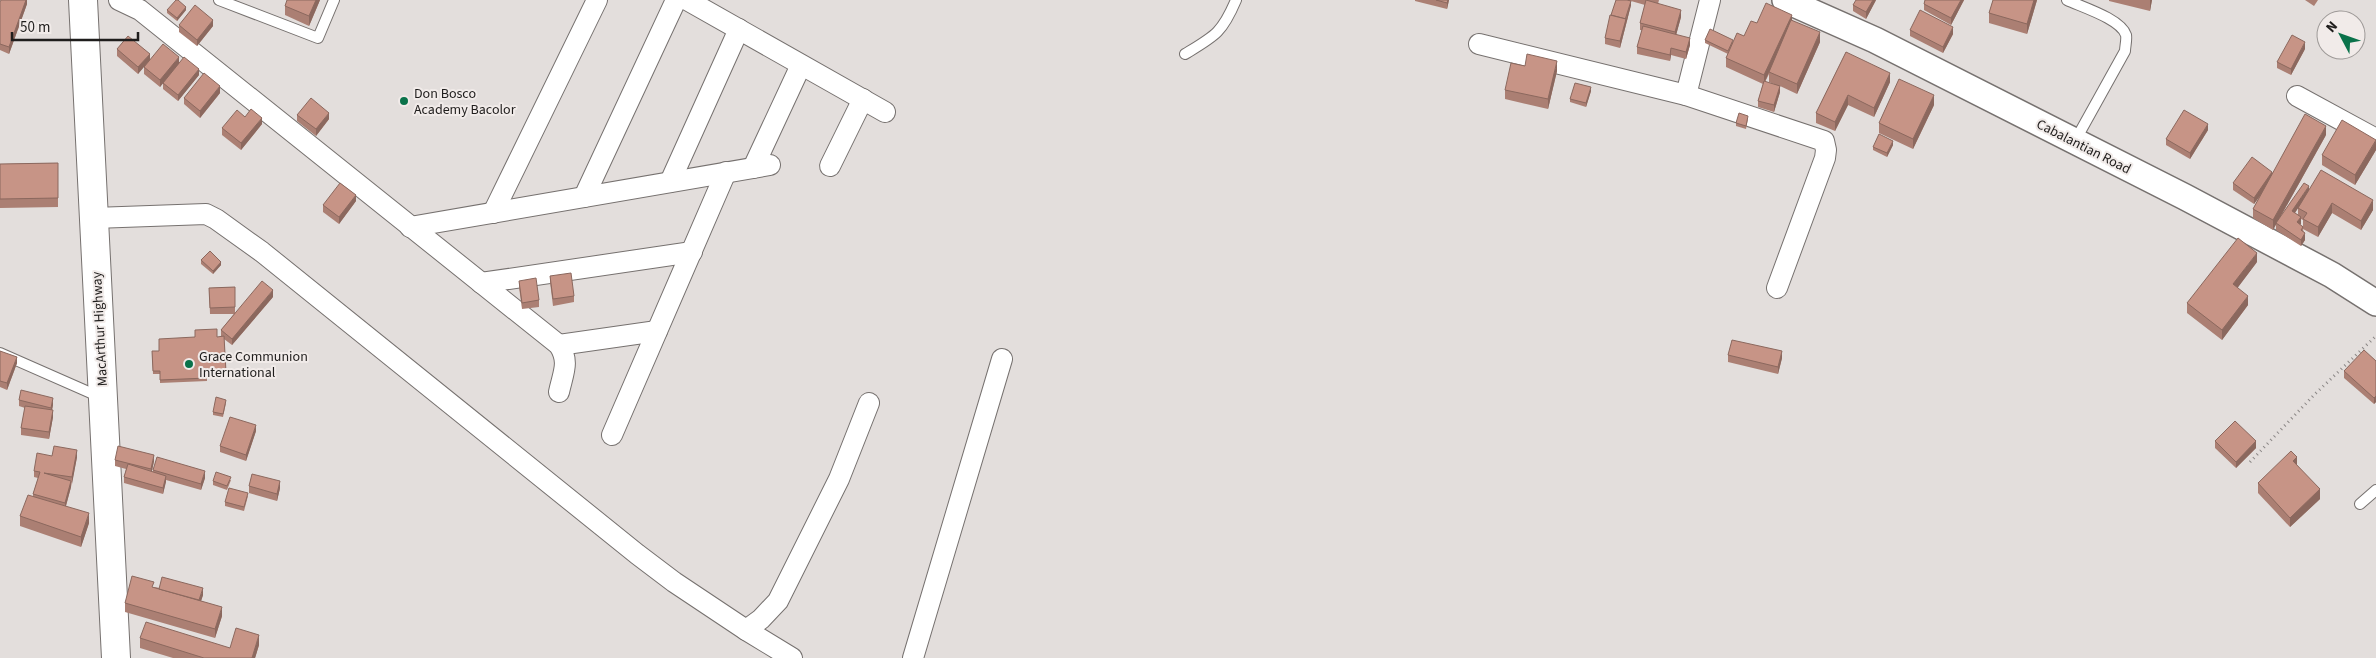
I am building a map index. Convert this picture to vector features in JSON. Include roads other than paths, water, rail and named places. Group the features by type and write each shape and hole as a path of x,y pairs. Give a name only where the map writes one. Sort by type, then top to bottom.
{"main road":[{"name":"MacArthur Highway","path":"83,0 116,658"}],"street":[{"path":"119,0 140,10 559,345 565,355 566,362 559,392"},
{"path":"493,213 597,0"},
{"path":"584,197 676,0"},
{"path":"688,0 885,112"},
{"path":"1686,94 1710,0"},
{"name":"Cabalantian Road","path":"1785,0 1875,40 2074,142 2332,275 2376,303"},
{"path":"670,182 739,29"},
{"path":"1479,44 1686,94 1824,142 1825,158 1777,288"},
{"path":"410,227 762,166 801,65"},
{"path":"2297,96 2376,139"},
{"path":"830,166 863,99"},
{"path":"612,435 726,172"},
{"path":"94,218 186,214 206,214 216,218 262,252 637,554 674,582 792,658"},
{"path":"481,283 692,252"},
{"path":"559,345 658,330"},
{"path":"913,658 1002,359"},
{"path":"746,630 761,619 782,593 839,479 869,403"}],"lane":[{"path":"219,0 318,38 334,0"},
{"path":"1185,54 1210,39 1225,25 1236,0"},
{"path":"2067,0 2110,20 2121,28 2126,36 2125,51 2074,142"},
{"path":"0,353 102,398"},
{"path":"2360,504 2376,490"}],"place":[{"name":"Don Bosco Academy Bacolor","path":"404,101"},
{"name":"Grace Communion International","path":"189,364"}]}
